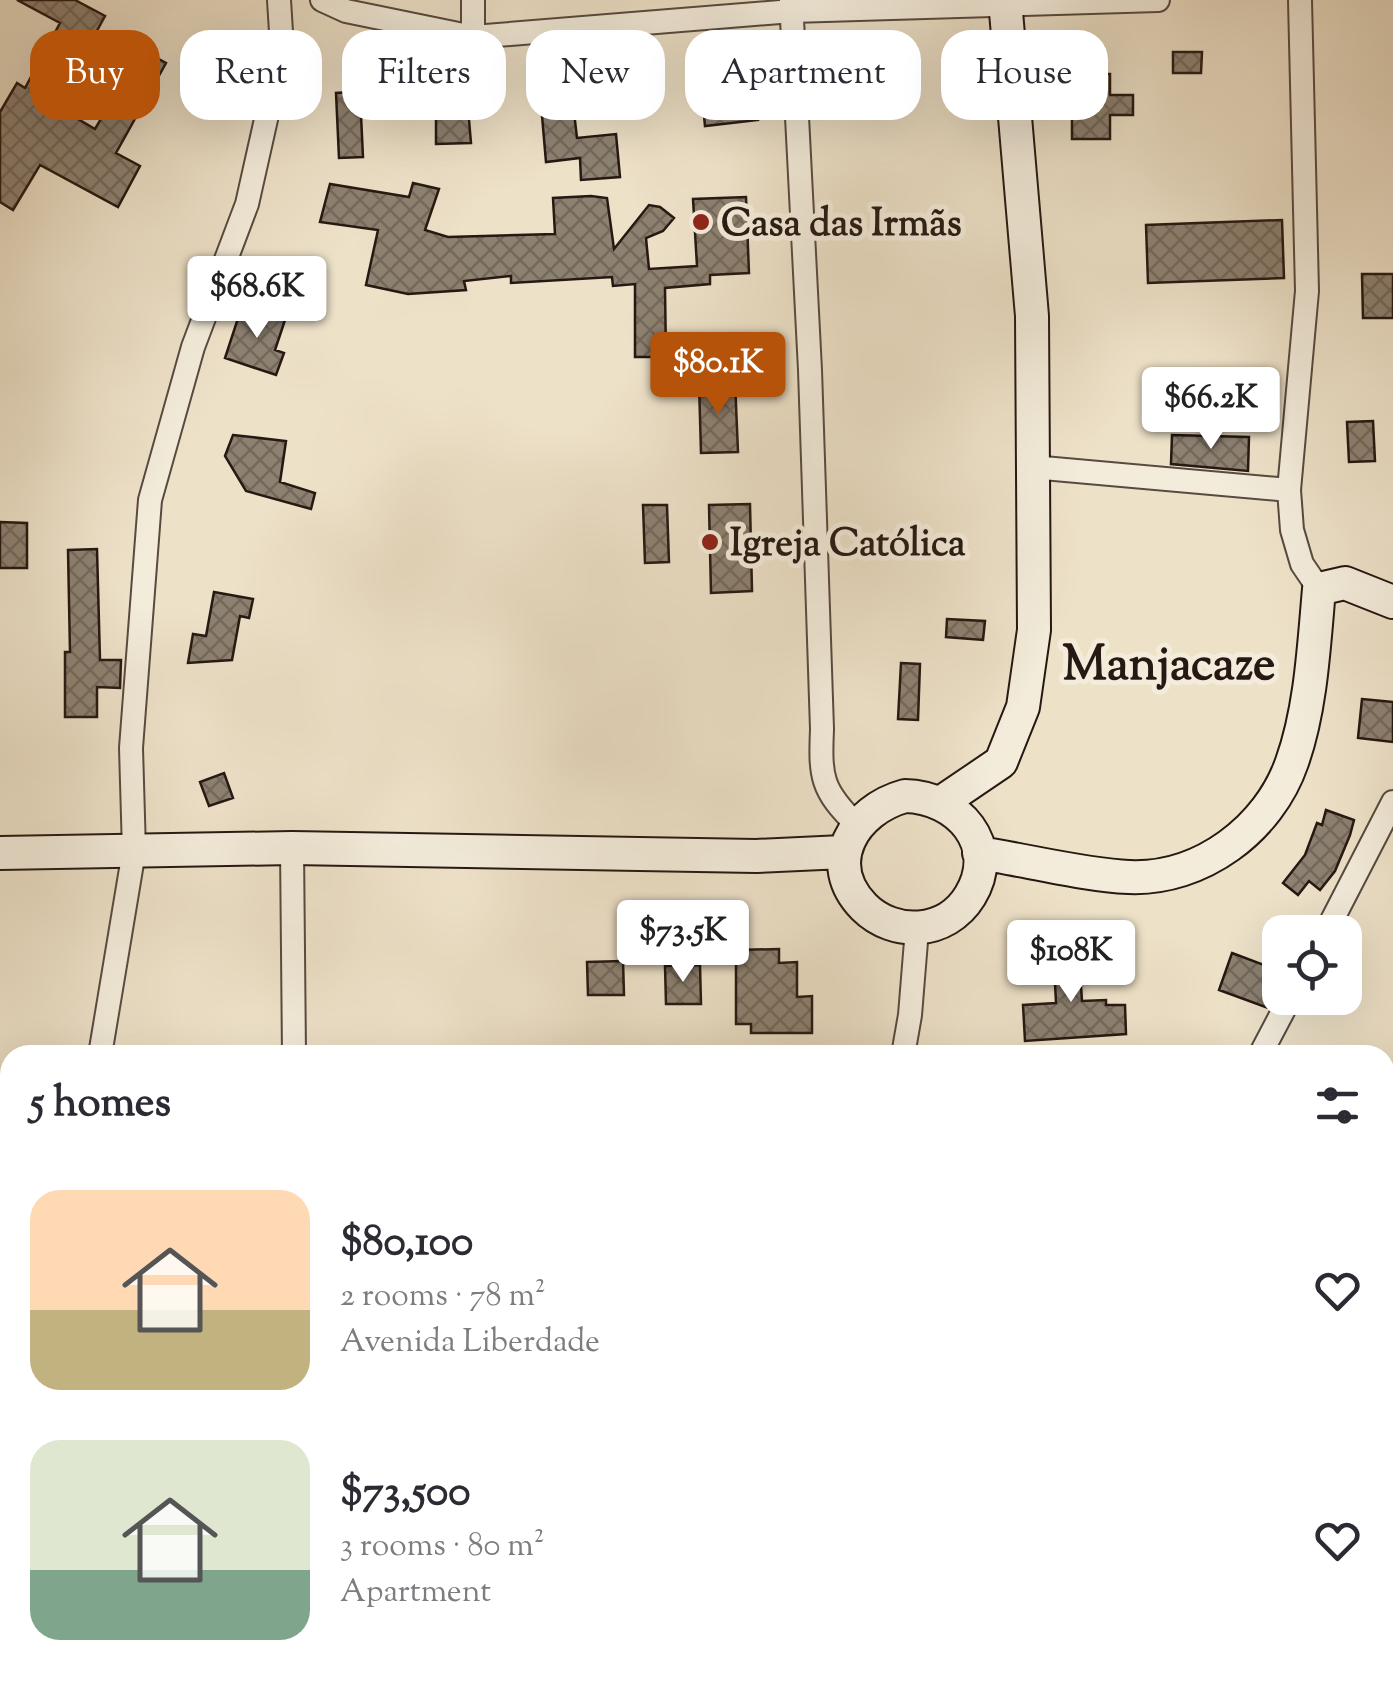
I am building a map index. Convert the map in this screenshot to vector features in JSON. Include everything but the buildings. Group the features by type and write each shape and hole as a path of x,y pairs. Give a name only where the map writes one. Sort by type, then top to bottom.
{"street":[{"path":"102,1045 134,851 131,748 150,500 193,347 246,204 282,48 279,0"},
{"path":"322,0 346,11 439,30"},
{"path":"473,0 473,30"},
{"path":"506,34 791,6 1158,0"},
{"path":"979,853 1129,877 1177,873 1219,853 1263,817 1292,763 1312,667 1319,589 1302,564 1292,530 1289,490 1307,291 1300,0"},
{"path":"942,802 1001,762 1023,708 1034,630 1032,316 1005,4"},
{"path":"0,853 292,848 756,856 850,839 886,801 924,796 942,802 959,815 972,832 979,853 971,895 957,912 938,924 917,929 894,927 874,917 858,901 848,881 850,839 820,774 822,728 812,410 791,6"},
{"path":"1032,468 1289,490"},
{"path":"1319,589 1346,583 1393,602"},
{"path":"1335,915 1393,802"},
{"path":"292,848 294,1045"},
{"path":"905,1045 917,929"},
{"path":"1265,1045 1281,1015"}],"place":[{"name":"Casa das Irmãs","path":"701,222"},
{"name":"Igreja Católica","path":"710,542"}],"district":[{"name":"Manjacaze","path":"1169,662"}]}
